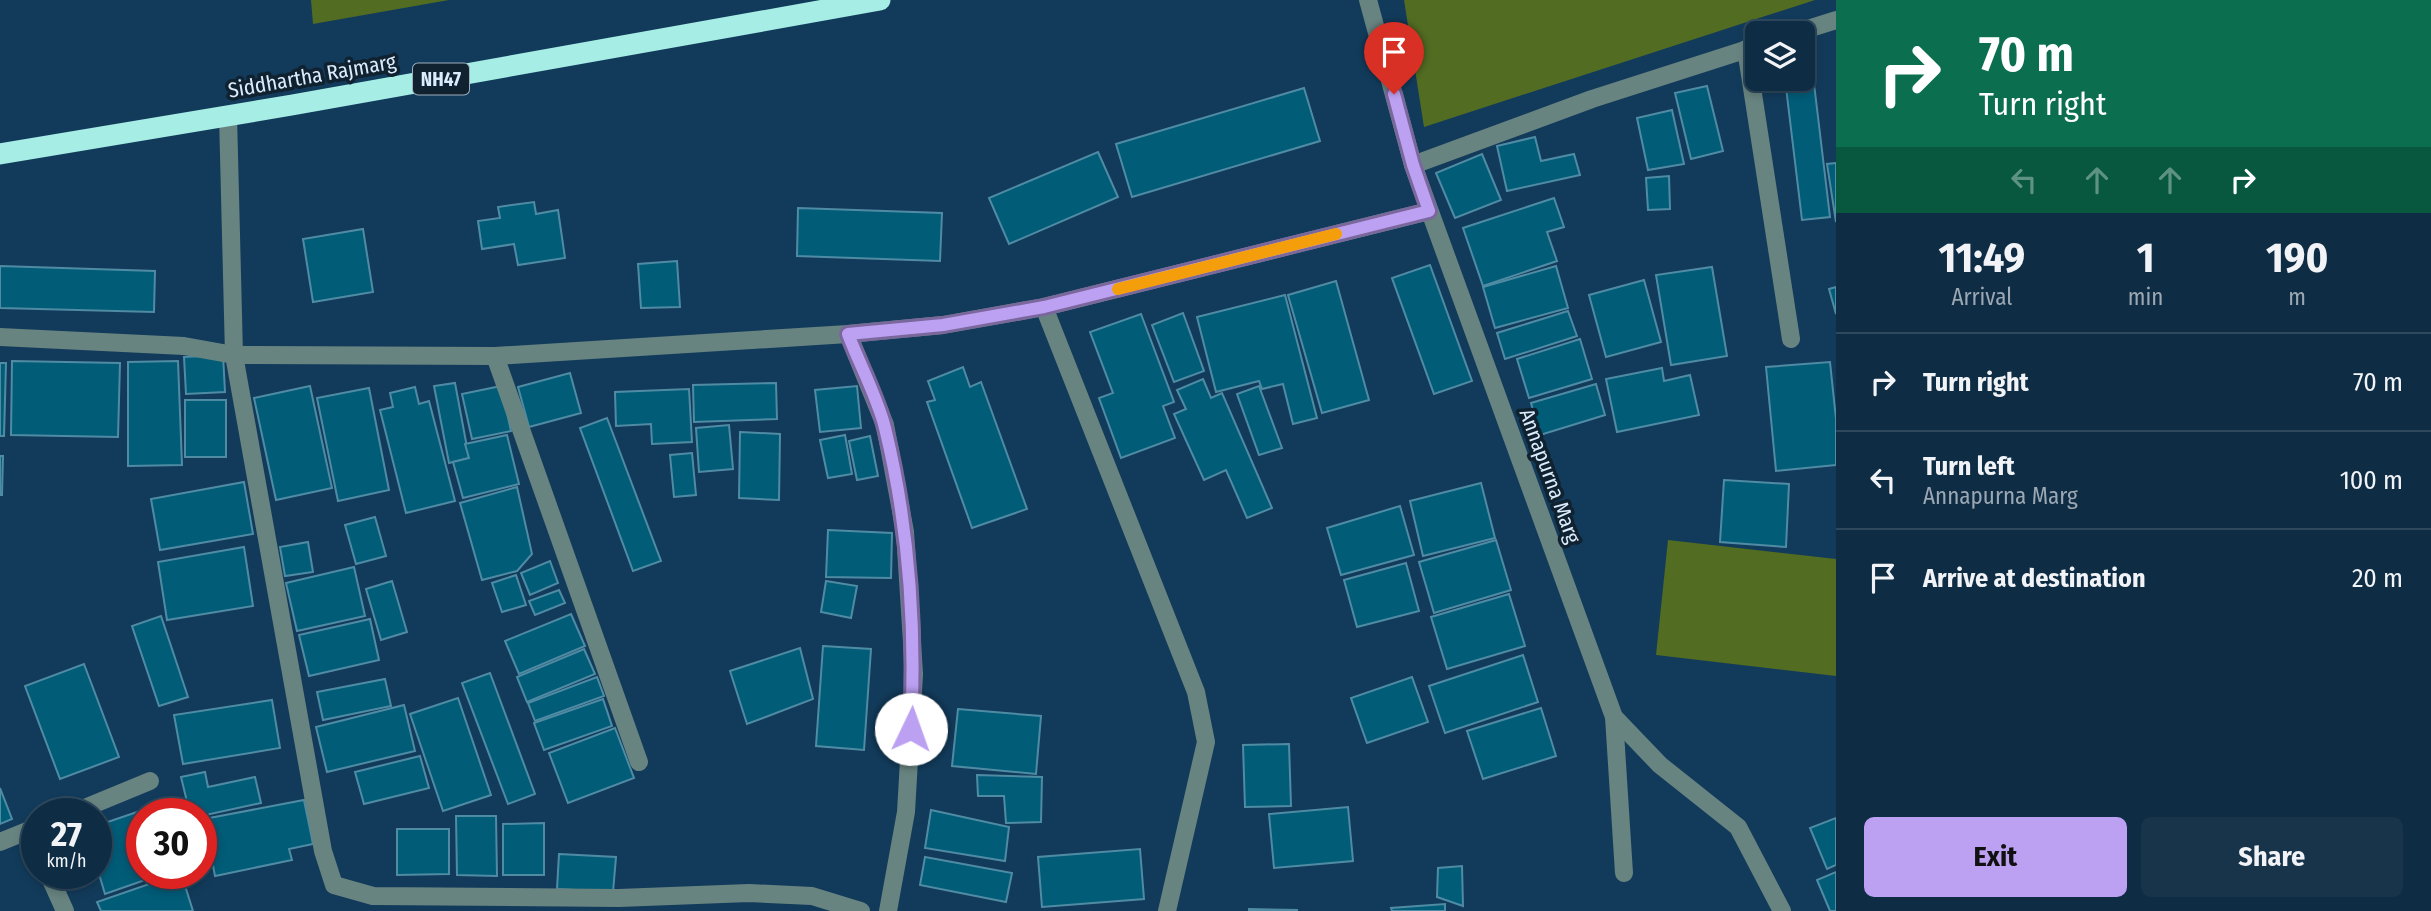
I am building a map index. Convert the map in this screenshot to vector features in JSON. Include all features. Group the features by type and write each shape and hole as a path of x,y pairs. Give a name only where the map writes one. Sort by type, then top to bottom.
{"highway":[{"name":"Siddhartha Rajmarg","path":"0,154 880,0"}],"street":[{"name":"Annapurna Marg","path":"1368,0 1413,165 1614,717 1660,765 1738,827 1782,911"},
{"path":"1815,27 1836,20"},
{"path":"1413,165 1592,99 1745,50"},
{"path":"1757,91 1791,339"},
{"path":"228,115 234,355 324,851 334,885 373,896 619,898 749,893 799,895 812,896 861,911"},
{"path":"0,337 184,346 234,355 495,356 848,334 943,325 1044,307 1429,211"},
{"path":"1044,307 1196,692 1206,742 1167,911"},
{"path":"848,334 885,425 905,532 914,674 906,812 888,911"},
{"path":"495,356 639,762"},
{"path":"1614,717 1624,873"},
{"path":"109,798 150,781"},
{"path":"0,842 21,834"},
{"path":"55,889 65,911"}],"green space":[{"path":"311,0 449,0 313,24"},
{"path":"1404,0 1815,0 1745,21 1424,127"},
{"path":"1668,540 1836,559 1836,676 1656,655"}],"building":[{"path":"1707,86 1723,151 1691,159 1675,93"},
{"path":"1304,88 1320,141 1132,197 1116,144"},
{"path":"1786,91 1815,91 1830,217 1802,220"},
{"path":"1672,110 1684,164 1648,170 1637,118"},
{"path":"1535,137 1541,161 1574,154 1580,175 1507,191 1497,146"},
{"path":"1098,152 1118,197 1009,244 989,198"},
{"path":"1482,154 1501,200 1455,218 1436,173"},
{"path":"1836,163 1836,222 1827,164"},
{"path":"1669,176 1670,209 1648,210 1646,178"},
{"path":"1554,198 1564,227 1547,232 1557,261 1483,286 1463,228"},
{"path":"534,202 536,214 558,210 565,258 518,265 514,244 482,249 478,221 500,218 498,207"},
{"path":"798,208 942,213 940,261 797,256"},
{"path":"363,229 373,292 313,302 303,239"},
{"path":"677,261 680,307 641,308 638,264"},
{"path":"1430,265 1472,381 1434,394 1392,278"},
{"path":"0,266 155,271 154,312 0,308"},
{"path":"1556,266 1568,308 1495,328 1483,287"},
{"path":"1712,267 1727,356 1671,365 1656,275"},
{"path":"1644,280 1661,342 1606,357 1589,295"},
{"path":"1336,281 1369,400 1322,413 1288,295"},
{"path":"1836,287 1836,314 1829,289"},
{"path":"1285,295 1317,418 1293,424 1283,384 1262,389 1259,381 1216,392 1197,317"},
{"path":"1568,311 1577,336 1505,359 1497,333"},
{"path":"1183,313 1204,371 1174,382 1152,325"},
{"path":"1141,314 1174,402 1163,406 1175,438 1121,458 1099,398 1113,393 1090,332"},
{"path":"1580,339 1592,379 1529,398 1517,359"},
{"path":"223,355 225,392 186,394 184,357"},
{"path":"12,361 120,363 118,437 11,435"},
{"path":"178,361 182,465 128,466 128,362"},
{"path":"1830,362 1836,419 1836,465 1776,471 1766,367"},
{"path":"0,363 6,363 4,436 0,436"},
{"path":"963,367 970,387 981,382 1027,509 972,528 927,402 935,400 928,381"},
{"path":"1662,368 1664,381 1690,375 1699,415 1617,432 1606,379"},
{"path":"570,373 581,413 529,427 518,387"},
{"path":"1203,379 1211,398 1222,393 1272,508 1247,518 1226,470 1204,480 1174,414 1186,409 1177,390"},
{"path":"455,383 469,458 449,463 434,386"},
{"path":"776,383 777,419 694,422 693,385"},
{"path":"1596,384 1605,415 1540,435 1531,403"},
{"path":"310,386 332,488 276,500 254,398"},
{"path":"501,386 511,431 472,439 462,394"},
{"path":"857,386 861,428 820,432 815,390"},
{"path":"1259,386 1282,448 1259,455 1237,394"},
{"path":"415,387 419,404 429,401 455,501 406,513 380,410 393,407 390,393"},
{"path":"369,388 389,490 338,501 317,398"},
{"path":"689,389 692,442 652,444 651,424 616,426 615,392"},
{"path":"185,400 226,400 226,457 185,457"},
{"path":"607,418 661,561 633,571 580,428"},
{"path":"729,425 733,469 699,472 696,428"},
{"path":"740,432 780,434 779,500 739,498"},
{"path":"507,435 519,484 463,498 453,462 469,458 465,444"},
{"path":"845,435 852,474 828,478 820,440"},
{"path":"870,436 878,476 857,480 849,441"},
{"path":"692,453 696,495 674,497 670,455"},
{"path":"0,456 3,456 2,495 0,495"},
{"path":"1724,480 1789,484 1786,547 1720,542"},
{"path":"244,482 253,534 160,550 151,499"},
{"path":"1481,483 1495,538 1423,556 1410,501"},
{"path":"517,487 532,554 517,571 482,580 460,503"},
{"path":"1400,506 1414,555 1341,575 1327,528"},
{"path":"375,517 386,556 356,564 345,525"},
{"path":"828,530 892,533 891,578 826,577"},
{"path":"1496,540 1511,590 1434,613 1419,562"},
{"path":"308,542 313,572 285,576 280,547"},
{"path":"244,547 253,606 167,620 158,562"},
{"path":"550,561 558,583 530,595 521,573"},
{"path":"1406,563 1419,611 1357,627 1344,580"},
{"path":"354,567 365,616 297,631 286,583"},
{"path":"516,575 526,605 502,612 492,583"},
{"path":"392,581 407,632 381,640 366,589"},
{"path":"826,581 857,586 851,618 821,612"},
{"path":"559,590 565,603 535,615 529,601"},
{"path":"1509,594 1525,646 1447,669 1431,617"},
{"path":"571,614 585,646 519,674 505,641"},
{"path":"161,616 188,697 159,706 132,626"},
{"path":"370,619 379,660 309,676 299,635"},
{"path":"823,646 871,649 864,750 816,746"},
{"path":"800,648 813,699 747,724 730,671"},
{"path":"584,649 595,674 527,702 517,677"},
{"path":"1523,655 1538,702 1445,733 1429,686"},
{"path":"84,664 119,757 60,779 25,686"},
{"path":"490,673 535,794 508,804 462,683"},
{"path":"597,677 604,696 535,721 528,703"},
{"path":"1412,677 1428,722 1367,743 1351,698"},
{"path":"385,679 391,706 323,720 317,692"},
{"path":"458,698 491,795 443,811 410,714"},
{"path":"603,699 612,726 544,750 534,723"},
{"path":"272,700 280,748 183,764 174,715"},
{"path":"404,705 415,751 327,772 316,727"},
{"path":"1541,708 1556,756 1483,779 1467,731"},
{"path":"958,709 1041,716 1036,774 952,766"},
{"path":"615,728 634,778 568,803 549,753"},
{"path":"1289,744 1291,806 1245,807 1243,745"},
{"path":"420,756 429,788 364,804 355,772"},
{"path":"205,772 208,787 255,777 261,803 217,813 217,798 186,798 181,777"},
{"path":"977,775 1042,777 1041,822 1006,823 1004,796 978,796"},
{"path":"0,788 12,819 0,824"},
{"path":"304,800 313,844 289,849 292,860 217,876 217,817"},
{"path":"1348,807 1353,861 1274,868 1269,814"},
{"path":"931,810 1009,827 1005,861 925,848"},
{"path":"126,816 126,887 105,894 104,889 112,889 112,821"},
{"path":"456,816 496,816 497,876 457,875"},
{"path":"1836,818 1836,865 1827,869 1810,828"},
{"path":"544,823 544,875 503,875 503,824"},
{"path":"397,829 449,829 449,874 397,875"},
{"path":"1140,849 1144,899 1042,907 1038,857"},
{"path":"559,854 616,857 613,892 557,889"},
{"path":"925,857 1012,873 1006,902 920,885"},
{"path":"1462,866 1463,906 1437,897 1438,868"},
{"path":"1836,872 1836,911 1830,911 1817,880"},
{"path":"135,889 186,889 193,911 101,911 97,902"},
{"path":"1445,904 1445,911 1392,911 1391,908"},
{"path":"1249,909 1298,910 1249,911"}],"slow traffic":[{"path":"1118,289 1336,234"}],"route":[{"path":"911,729 914,674 905,532 885,425 848,334 943,325 1044,307 1429,211 1413,165 1394,94"}]}
